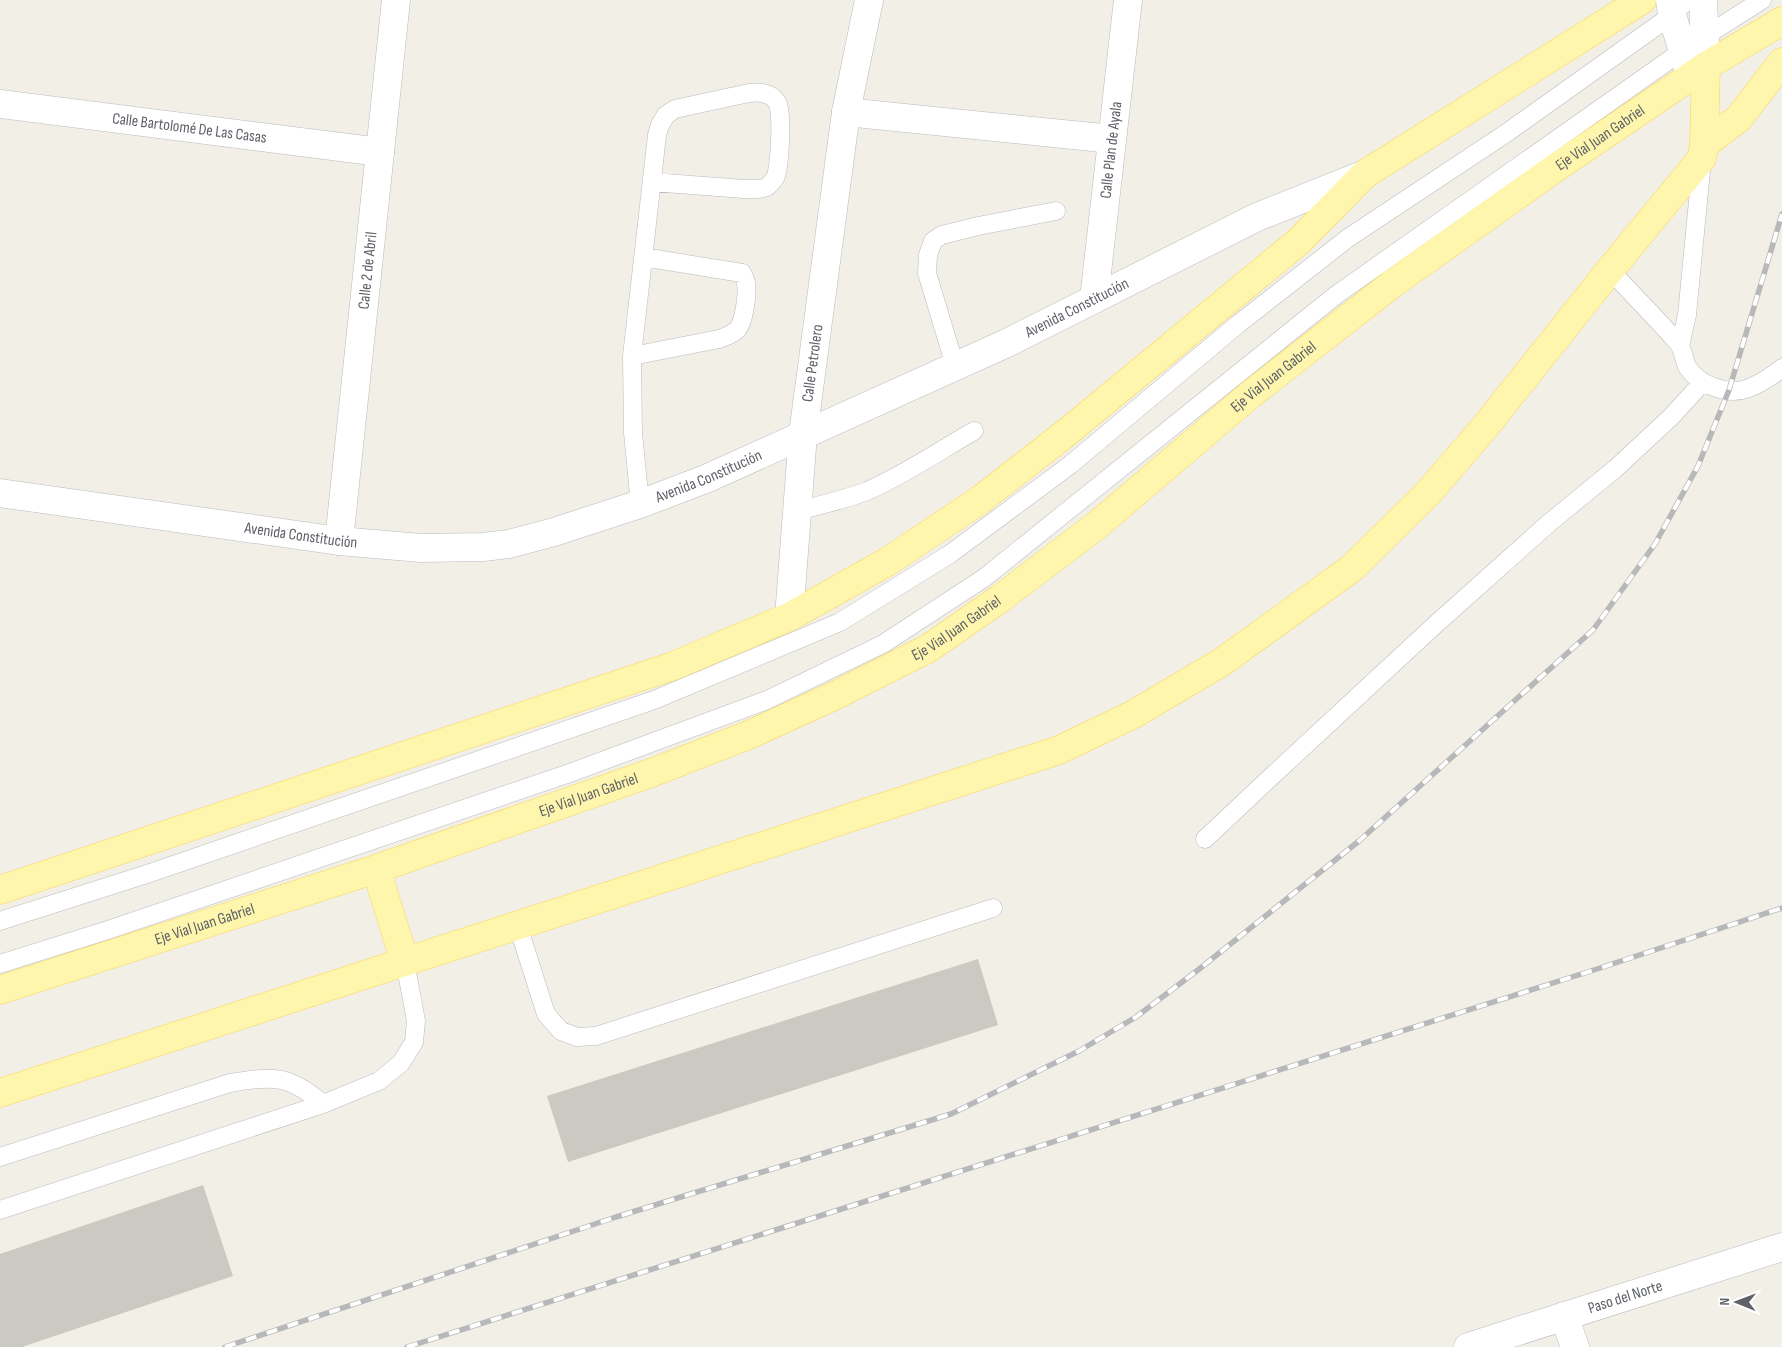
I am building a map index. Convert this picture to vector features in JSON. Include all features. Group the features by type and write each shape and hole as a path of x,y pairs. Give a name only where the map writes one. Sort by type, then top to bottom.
{"main road":[{"path":"0,890 673,666 789,616 888,562 980,500 1066,433 1298,242 1365,174 1642,0"},
{"name":"Eje Vial Juan Gabriel","path":"0,990 376,870 651,773 751,734 834,696 929,648 1001,598 1096,526 1251,394 1392,284 1551,171 1698,72 1782,21"},
{"path":"0,1093 1059,750 1134,714 1222,662 1352,568 1428,493 1486,426 1703,151 1739,118 1782,62"},
{"path":"1698,72 1703,151"},
{"path":"376,870 405,962"}],"street":[{"name":"Calle 2 de Abril","path":"339,541 396,0"},
{"name":"Calle Petrolero","path":"789,616 803,434 846,112 869,0"},
{"name":"Calle Plan de Ayala","path":"1094,299 1128,0"},
{"path":"1693,44 1703,0"},
{"path":"1676,5 1693,44 1698,72"},
{"name":"Calle Bartolomé De Las Casas","path":"0,104 380,152"},
{"path":"846,112 1112,139"},
{"name":"Avenida Constitución","path":"0,493 339,541 421,548 483,547 509,544 554,532 640,504 708,478 1007,343 1257,217 1365,174"},
{"name":"Paso del Norte","path":"1468,1347 1782,1247"},
{"path":"1564,1316 1576,1347"}],"lane":[{"path":"0,964 567,774 767,700 883,644 984,578 1336,296 1693,44 1762,0"},
{"path":"0,921 150,873 654,700 840,622 950,554 1062,471 1237,325 1348,238 1505,134 1676,5"},
{"path":"640,504 633,432 632,356 657,135 660,125 666,114 675,109 759,92 769,95 778,103 781,113 778,169 774,180 766,187 744,189 652,182"},
{"path":"1680,346 1686,315 1703,151"},
{"path":"955,366 927,273 928,254 933,241 942,235 978,226 1056,211"},
{"path":"632,356 719,340 736,330 741,321 747,294 746,282 742,273 643,256"},
{"path":"1610,270 1680,346 1688,368 1702,383 1729,390 1748,389 1768,379 1782,368"},
{"path":"1205,839 1436,624 1550,523 1616,469 1671,417 1702,383"},
{"path":"797,511 841,500 868,490 897,476 974,431"},
{"path":"518,926 546,1014 561,1031 577,1037 596,1036 993,908"},
{"path":"0,1210 323,1104 379,1081 401,1063 414,1042 416,1021 405,962"},
{"path":"0,1157 230,1083 260,1078 277,1078 293,1083 307,1090 323,1104"}],"building":[{"path":"978,959 998,1025 568,1162 547,1096"},
{"path":"203,1185 233,1276 22,1347 0,1347 0,1254"}],"railway":[{"path":"225,1347 616,1217 951,1114 1079,1051 1136,1017 1198,970 1359,841 1593,630 1655,544 1698,466 1729,390 1782,214"},
{"path":"407,1347 1594,970 1782,908"}]}
